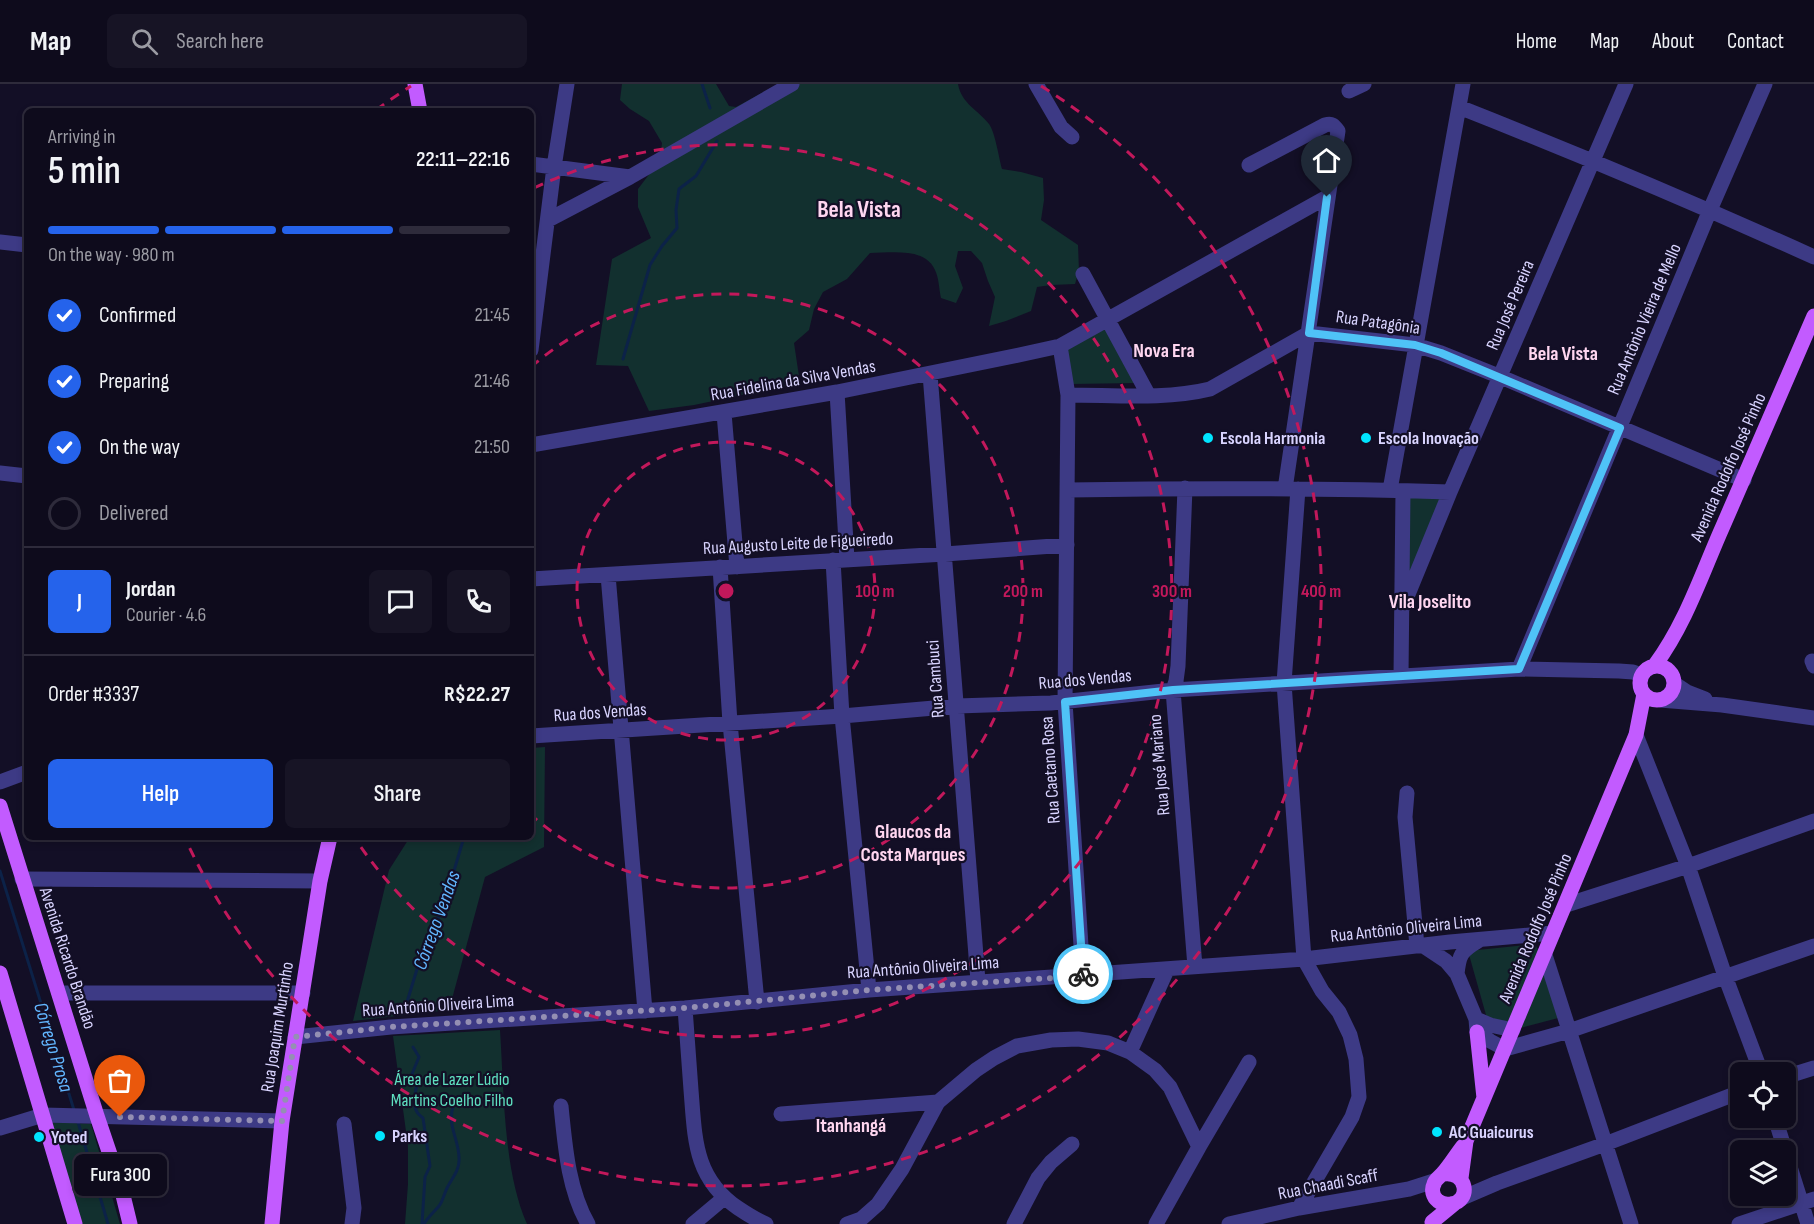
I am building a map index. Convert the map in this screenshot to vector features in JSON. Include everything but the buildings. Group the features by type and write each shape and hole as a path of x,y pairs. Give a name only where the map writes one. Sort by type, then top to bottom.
{"main road":[{"path":"415,84 419,108"},
{"name":"Avenida Rodolfo José Pinho","path":"1677,633 1814,316"},
{"path":"1677,633 1673,679 1669,695 1654,698 1641,690 1641,675 1656,665 1677,633"},
{"path":"1656,665 1665,667 1673,679"},
{"name":"Avenida Rodolfo José Pinho","path":"1438,1178 1466,1141 1637,732 1654,698"},
{"name":"Avenida Ricardo Brandão","path":"0,806 59,993 86,1116 120,1187 130,1224"},
{"name":"Rua Joaquim Murtinho","path":"272,1224 282,1121 320,880 329,840"},
{"path":"0,973 47,1115 75,1224"},
{"path":"1477,1025 1484,1099"},
{"name":"Avenida Rodolfo José Pinho","path":"1461,1180 1466,1141"},
{"path":"1449,1173 1455,1174 1464,1186 1458,1201 1432,1223 1437,1200 1432,1188 1438,1178 1449,1173"},
{"path":"1437,1200 1444,1204 1458,1201"}],"street":[{"path":"534,305 567,84"},
{"path":"548,220 630,177 792,84"},
{"path":"1036,84 1061,127 1072,137"},
{"path":"1349,92 1364,84"},
{"path":"1401,676 1402,609 1396,490 1415,345 1462,84"},
{"name":"Rua José Pereira","path":"1402,609 1626,84"},
{"name":"Rua Antônio Vieira de Mello","path":"1519,669 1710,210 1765,84"},
{"path":"1459,107 1710,210 1814,257"},
{"path":"1249,165 1330,123 1338,131 1309,333 1292,489 1284,683 1304,959 1322,991 1339,1012 1350,1035 1356,1059 1359,1097 1352,1117 1299,1208"},
{"path":"534,164 630,177"},
{"name":"Rua Fidelina da Silva Vendas","path":"534,444 837,392 1060,345 1327,197"},
{"path":"0,242 24,245"},
{"path":"1083,273 1149,396"},
{"name":"Rua Patagônia","path":"1068,395 1149,396 1193,393 1210,389 1309,333 1415,345 1500,377 1744,480"},
{"name":"Rua Caetano Rosa","path":"1060,345 1068,395 1065,702 1083,976"},
{"name":"Rua Cambuci","path":"930,374 978,981"},
{"path":"837,392 842,716 869,990"},
{"path":"724,412 737,567"},
{"path":"0,473 24,476"},
{"path":"1068,490 1185,488 1450,492"},
{"name":"Rua José Mariano","path":"1185,488 1178,666 1173,690 1195,967"},
{"name":"Rua Augusto Leite de Figueiredo","path":"534,579 1067,545"},
{"path":"720,567 730,723 757,1002"},
{"path":"608,575 645,1011"},
{"name":"Rua dos Vendas","path":"534,736 842,716 957,706 1065,702 1173,690 1519,669 1619,671 1641,675"},
{"path":"1673,679 1687,692 1722,705"},
{"path":"1654,698 1814,718"},
{"path":"1637,732 1688,866 1757,1062"},
{"path":"0,782 24,773"},
{"path":"1407,793 1405,817 1420,945 1446,961 1457,974 1477,1025 1490,1041 1505,1048 1569,1031 1814,946"},
{"path":"1566,905 1688,866 1814,821"},
{"path":"22,879 320,880"},
{"name":"Rua Antônio Oliveira Lima","path":"295,1037 391,1027 685,1008 978,981 1083,976 1304,959 1420,945 1553,933"},
{"path":"1457,974 1461,954 1465,948 1480,939"},
{"path":"1545,955 1631,1224"},
{"path":"1130,1052 1167,970"},
{"path":"59,993 303,993"},
{"path":"685,1008 696,1144 701,1162 710,1180 724,1198 766,1224"},
{"path":"1477,1025 1491,1025 1513,1030"},
{"path":"847,1224 861,1219 878,1204 902,1168 938,1102 976,1070 1017,1046 1051,1040 1078,1039 1108,1043 1130,1052 1155,1070 1170,1087 1199,1147"},
{"path":"1156,1224 1249,1062"},
{"path":"1796,1074 1814,1068"},
{"path":"1458,1201 1497,1183 1730,1096"},
{"path":"781,1114 938,1102"},
{"path":"561,1106 565,1147 574,1187 588,1224"},
{"path":"0,1128 47,1115 282,1121"},
{"path":"344,1124 354,1208 351,1224"},
{"path":"1014,1224 1038,1178 1051,1162 1072,1144"},
{"path":"1796,1176 1807,1201 1808,1224"},
{"name":"Rua Chaadi Scaff","path":"1229,1224 1299,1208 1409,1189 1438,1178"},
{"path":"1461,1180 1497,1183"},
{"path":"693,1224 724,1198"},
{"path":"1739,1224 1807,1201"}],"green space":[{"path":"622,84 716,84 729,106 736,107 778,84 958,84 966,101 989,124 1002,169 1043,178 1044,200 1041,220 1078,245 1079,271 1075,284 1037,287 1031,311 989,326 995,297 982,263 971,251 958,251 955,266 963,288 956,303 941,298 935,270 924,258 897,252 870,253 847,279 823,292 814,309 809,330 794,343 800,383 694,405 649,411 628,366 596,365 612,259 651,238 638,207 638,189 660,160 662,143 649,121 620,100"},
{"path":"1104,326 1137,383 1071,384 1067,349"},
{"path":"1407,493 1443,496 1405,594"},
{"path":"545,747 544,847 485,877 449,1010 353,1021 389,870 408,840 534,840 534,748"},
{"path":"1535,944 1545,963 1562,1017 1516,1029 1488,1022 1468,951"},
{"name":"Área de Lazer Lúdio Martins Coelho Filho","path":"500,1030 509,1154 519,1203 527,1224 405,1224 408,1146 393,1036"},
{"path":"52,1122 91,1124 120,1224 81,1224"}],"waterway":[{"name":"Córrego Vendas","path":"702,84 710,108"},
{"name":"Córrego Vendas","path":"623,359 650,265 677,228 676,210 679,189 696,176 717,141"},
{"name":"Córrego Vendas","path":"407,1002 425,943 443,908 463,840"},
{"name":"Córrego Prosa","path":"0,871 74,1110"},
{"name":"Córrego Vendas","path":"413,1047 419,1057 412,1074 417,1083 415,1107 423,1118 430,1166 425,1177 422,1224"},
{"path":"424,1224 440,1204 459,1162 451,1120 453,1107"},
{"name":"Córrego Prosa","path":"78,1122 108,1224"}],"way so far":[{"path":"120,1117 282,1121 295,1037 391,1027 757,1002 869,990 978,981 1083,976 1083,974"}],"place":[{"name":"Escola Harmonia","path":"1208,438"},
{"name":"Escola Inovação","path":"1366,438"},
{"name":"Fura 300","path":"120,1117"},
{"name":"AC Guaicurus","path":"1437,1132"},
{"name":"Parks","path":"380,1136"},
{"name":"Yoted","path":"39,1137"}],"district":[{"name":"Bela Vista","path":"859,209"},
{"name":"Nova Era","path":"1164,350"},
{"name":"Bela Vista","path":"1563,353"},
{"name":"Vila Joselito","path":"1430,601"},
{"name":"Glaucos da Costa Marques","path":"913,842"},
{"name":"Itanhangá","path":"851,1125"}],"route":[{"path":"1083,974 1065,702 1173,690 1519,669 1620,428 1441,353 1415,345 1309,333 1327,197"}]}
